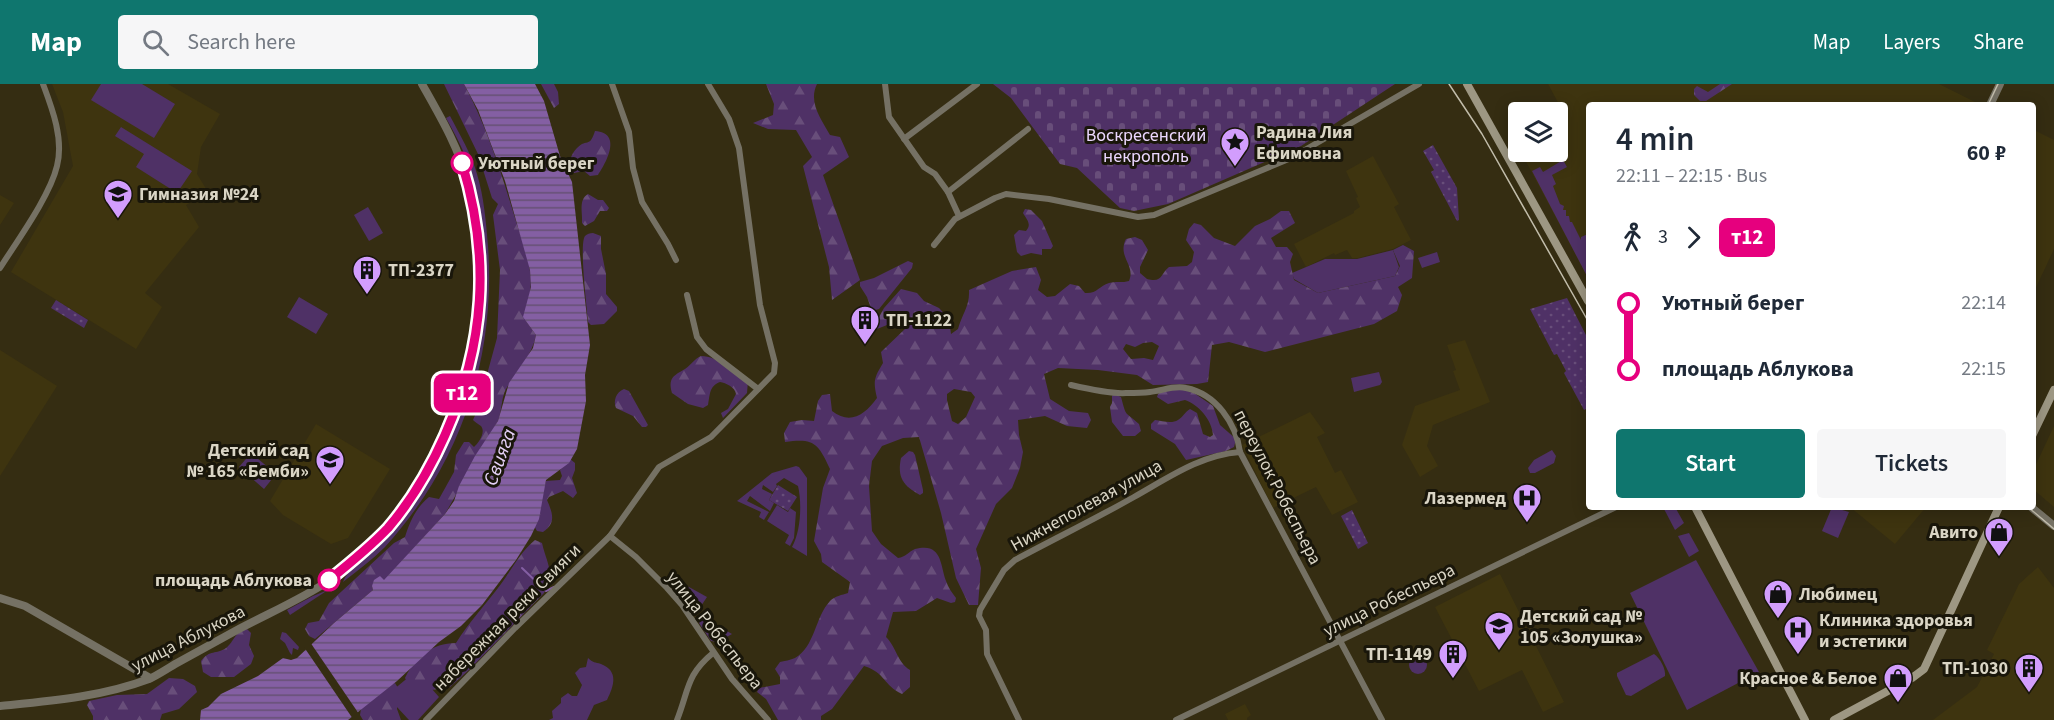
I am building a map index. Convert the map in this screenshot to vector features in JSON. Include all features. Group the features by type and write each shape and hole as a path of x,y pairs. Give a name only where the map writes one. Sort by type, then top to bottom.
{"main road":[{"path":"1467,84 1586,297"},
{"path":"2036,428 2054,390"},
{"path":"1697,510 1805,720"},
{"path":"1834,720 1912,678 1924,669 1999,510"}],"street":[{"path":"0,268 50,186 57,165 56,126 43,84"},
{"name":"улица Аблукова","path":"0,706 83,696 150,678 329,580 387,528 425,477 453,418 471,363 476,340 481,280 477,234 468,184 453,140 422,84"},
{"path":"612,84 629,132 633,168 642,202 676,260"},
{"name":"набережная реки Свияги","path":"426,720 515,628 610,536 659,466 711,438 774,373 775,363 760,305 739,148 729,119 708,84"},
{"path":"885,84 889,117 924,167 935,174 948,192 959,216"},
{"path":"904,139 977,84"},
{"path":"934,245 959,216 1006,194 1049,199 1138,216 1154,215 1291,158 1419,84"},
{"path":"1991,102 2000,84"},
{"path":"948,192 1028,129"},
{"path":"687,295 697,337 706,348 758,389"},
{"name":"переулок Робеспьера","path":"1071,385 1124,394 1185,387 1208,396 1221,408 1238,440 1240,452 1382,720"},
{"name":"Нижнеполевая улица","path":"1019,720 987,654 986,630 979,616 980,610 1004,570 1015,560 1189,466 1226,453 1240,452"},
{"name":"улица Робеспьера","path":"1176,720 1610,510"},
{"path":"2035,510 2054,526"},
{"name":"улица Робеспьера","path":"610,536 636,557 682,605 732,679 768,720"},
{"path":"0,598 25,606 150,678"},
{"path":"677,720 695,669 713,653"}],"shaded area":[{"name":"Гимназия №24","path":"52,84 168,84 220,114 201,147 197,174 208,192 186,205 199,227 145,293 162,307 136,349 11,272 73,166 63,112"},
{"path":"1548,84 1939,84 1975,102 1586,102 1586,274 1526,162 1568,162 1568,102 1558,102"},
{"path":"2036,131 2054,140 2054,249 2036,288"},
{"path":"1373,156 1399,204 1394,207 1411,240 1393,249 1358,258 1352,258 1347,250 1335,255 1334,253 1306,267 1294,244 1354,213 1360,207 1346,171"},
{"path":"0,195 14,203 0,225"},
{"path":"1465,340 1490,402 1433,425 1427,446 1438,466 1420,477 1402,445 1415,406 1460,390 1447,345"},
{"path":"0,350 57,386 0,476"},
{"path":"1310,412 1325,433 1317,437 1335,473 1341,470 1358,502 1332,515 1316,487 1273,508 1242,445"},
{"name":"Детский сад № 165 «Бемби»","path":"316,424 390,469 348,538 331,544 283,515 270,501"},
{"path":"2054,426 2054,507 2036,492 2036,464"},
{"path":"1854,510 1923,510 1895,544"},
{"path":"2038,567 2054,588 2054,720 1933,720 1977,687 1994,654 1987,650 2019,584"},
{"name":"Детский сад № 105 «Золушка»","path":"1500,574 1564,702 1543,712 1522,670 1479,691 1435,607"},
{"path":"1245,704 1251,715 1247,720 1228,720 1225,714"}],"green space":[{"path":"101,84 142,84 175,104 154,138 91,100"},
{"path":"444,84 464,84 493,150 528,258 531,284 526,321 536,335 528,356 504,393 498,421 445,514 384,581 372,586 373,590 315,639 309,636 305,629 308,623 319,621 329,603 394,543 405,537 411,520 420,506 429,497 439,499 454,472 456,455 464,442 469,442 474,447 482,434 481,426 473,420 497,338 500,270 493,215 498,204 492,198 478,154"},
{"path":"541,84 554,84 558,92 559,104 554,108"},
{"path":"766,84 817,84 814,97 820,117 830,135 840,137 849,157 823,175 860,280 832,300 829,267 803,166 812,157 796,130 768,129 753,123 773,115 774,104"},
{"name":"Воскресенский некрополь","path":"993,84 1395,84 1301,146 1168,204 1134,211 1120,208 1077,168 1060,164 1011,98"},
{"path":"1720,84 1732,84 1706,101 1700,101 1694,95 1694,89 1697,86 1708,92"},
{"path":"450,116 475,166 485,219 489,288 486,328 479,368 468,407 453,444 412,515 385,547 343,582 352,569 400,520 433,471 462,409 472,376 479,343 482,309 484,274 481,229 474,181 463,151 446,118"},
{"path":"121,127 192,171 177,193 136,167 144,154 115,136"},
{"path":"595,131 608,137 610,143 605,163 598,175 590,176 584,171 574,173 570,166 573,154 578,147 590,141"},
{"path":"1433,145 1457,188 1459,220 1457,221 1431,172 1434,170 1423,151"},
{"path":"1560,162 1564,162 1567,167 1552,175 1556,184 1553,186 1560,204 1564,206 1563,210 1566,210 1566,216 1569,216 1581,240 1581,237 1586,235 1586,274 1532,171 1540,167 1543,172"},
{"path":"588,194 598,200 603,200 609,208 607,211 600,211 594,221 585,226 582,223 582,203"},
{"path":"368,207 383,233 369,241 354,215"},
{"path":"1025,209 1031,210 1042,221 1053,246 1051,249 1042,249 1042,255 1031,253 1021,256 1017,252 1014,235 1019,230 1026,231 1029,226 1023,213"},
{"path":"1281,211 1289,211 1295,223 1271,238 1276,247 1287,247 1293,254 1290,262 1294,280 1318,293 1395,276 1400,266 1393,250 1403,245 1414,251 1412,278 1398,287 1402,295 1397,311 1374,324 1265,352 1229,342 1212,345 1208,382 1197,384 1153,385 1137,375 1098,370 1058,368 1044,374 1050,399 1069,411 1088,413 1091,420 1087,428 1067,426 1045,416 1018,420 1023,452 1020,468 1012,488 996,504 976,549 981,568 978,605 969,605 956,578 941,513 919,437 903,438 882,446 872,461 869,486 872,531 881,544 898,558 915,549 924,548 935,552 941,562 946,581 956,598 955,602 951,603 937,598 916,611 893,612 886,637 902,663 910,670 910,687 902,694 891,687 877,672 864,666 832,709 821,716 821,720 778,720 766,699 757,692 759,688 780,684 780,677 775,669 780,662 793,659 802,653 825,608 834,598 848,593 850,582 822,562 821,554 814,541 823,488 830,469 822,453 814,444 803,441 785,442 784,433 790,422 814,421 818,401 822,395 830,394 832,411 851,418 862,413 877,398 875,380 883,363 881,352 906,328 897,321 877,329 873,328 884,308 901,289 917,293 924,301 939,308 949,319 951,334 958,329 967,305 969,290 1012,271 1036,267 1041,280 1038,290 1047,297 1055,296 1070,284 1079,286 1085,293 1092,292 1109,283 1129,281 1131,275 1124,245 1126,239 1135,237 1142,240 1148,250 1140,267 1140,273 1147,279 1156,280 1169,267 1187,266 1192,262 1194,252 1186,240 1189,229 1194,223 1201,225 1214,238 1235,246 1255,226","holes":["1152,342 1159,346 1153,360 1131,359 1123,349 1126,344 1135,347","954,389 971,392 975,397 966,417 958,424 952,421 947,400 947,394"]},
{"path":"593,233 601,236 606,294 617,307 617,311 604,324 591,325 588,322 583,241 585,236"},
{"path":"1393,250 1399,267 1395,276 1318,293 1294,279 1292,273 1325,259 1357,259"},
{"path":"1437,252 1440,262 1422,268 1418,258"},
{"path":"908,261 913,263 912,268 879,309 872,311 860,282 874,278"},
{"path":"299,297 328,314 316,334 287,317"},
{"path":"1567,298 1586,335 1586,409 1584,410 1564,373 1566,371 1557,354 1554,355 1530,309"},
{"path":"56,300 88,320 84,328 51,308"},
{"path":"701,356 720,362 748,381 747,393 723,418 721,413 728,409 736,394 734,389 727,384 720,382 714,386 708,405 703,408 688,404 672,393 672,378"},
{"path":"1379,372 1382,382 1380,385 1354,392 1351,378"},
{"path":"624,389 629,391 648,425 646,427 642,427 633,416 616,408 616,397"},
{"path":"1182,389 1194,393 1213,406 1220,425 1236,439 1234,447 1186,460 1175,444 1151,429 1151,424 1155,420 1176,421 1190,409 1197,413 1203,434 1210,437 1213,435 1204,414 1195,405 1185,400 1168,404 1157,397 1163,391"},
{"path":"1114,394 1121,397 1127,414 1139,424 1141,431 1135,436 1123,436 1112,422 1110,407"},
{"path":"1552,450 1556,456 1554,463 1535,473 1530,473 1528,468 1534,460"},
{"path":"909,451 915,455 923,490 920,495 905,484 901,476 901,458"},
{"path":"251,453 276,474 264,489 239,467"},
{"path":"570,459 575,463 572,478 577,493 573,498 563,491 549,497 547,500 552,513 552,521 543,532 537,531 533,524 546,481 560,480 562,476 560,470"},
{"path":"796,466 807,478 807,556 792,547 800,517 798,486 784,478 776,484 773,492 763,485 762,489 772,494 769,500 774,503 770,511 750,496 747,501 769,512 764,520 759,517 761,512 737,501 772,473"},
{"path":"778,485 797,497 788,511 769,500"},
{"path":"777,505 788,512 790,508 796,512 794,538 790,546 785,543 789,535 767,521"},
{"path":"1352,510 1368,543 1358,549 1341,516"},
{"path":"1665,510 1677,510 1684,523 1675,530"},
{"path":"1831,510 1849,512 1838,538 1822,531"},
{"path":"1689,533 1699,551 1689,557 1678,536"},
{"path":"535,540 542,543 550,573 544,593 450,687 413,693 405,678 409,670 425,653 439,646 456,643 521,555"},
{"path":"1696,560 1759,672 1687,710 1630,593"},
{"path":"680,582 707,597 699,609 689,610 676,593 675,585"},
{"path":"328,590 290,615 287,610 313,596"},
{"path":"704,618 732,634 718,642 711,641 699,623"},
{"path":"247,629 251,633 249,645 254,656 251,664 234,677 211,677 203,672 201,661 204,657 226,648 237,635"},
{"path":"282,632 286,633 299,647 298,650 293,648 292,655 280,639"},
{"path":"1654,654 1665,670 1665,676 1631,696 1626,695 1617,673"},
{"path":"1418,656 1424,659 1427,665 1424,671 1418,674 1412,671 1409,665 1412,659"},
{"path":"588,658 607,667 613,675 612,689 607,700 594,705 587,720 549,720 553,718 552,711 561,703 561,698 568,693 577,696 582,685 575,673 580,668 586,667"},
{"path":"416,671 439,697 418,720 409,720 396,706 393,690"},
{"path":"169,678 183,679 195,686 197,692 179,709 162,714 160,720 93,720 87,705 89,701 117,695 147,694"},
{"path":"395,683 398,688 397,709 401,720 363,720 360,715 361,709 380,691"}],"water":[{"name":"Свияга","path":"464,84 535,84 544,101 560,156 572,182 590,345 585,375 586,401 577,449 569,463 546,480 539,519 531,536 482,605 397,681 348,720 200,720 201,710 208,707 221,694 258,676 283,658 291,660 297,658 373,590 374,580 380,576 384,580 445,514 454,501 459,486 475,456 498,421 509,383 533,348 536,335 523,317 531,287 530,270 505,181 478,110"}],"pier":[{"path":"310,642 359,714 353,719 304,647"}],"waterway":[{"path":"522,568 546,591 554,587"}],"tram line":[{"path":"1449,84 1482,134 1586,317"},
{"path":"1989,102 1998,84"},
{"path":"2032,510 2054,529"}],"bus line":[{"name":"т12","path":"329,580 355,559 405,507 425,477 439,449 465,385 476,340 481,280 475,217 462,163"}],"place":[{"name":"Уютный берег","path":"462,163"},
{"name":"Радина Лия Ефимовна","path":"1235,168"},
{"name":"Гимназия №24","path":"118,220"},
{"name":"ТП-2377","path":"367,296"},
{"name":"ТП-1122","path":"865,346"},
{"name":"Детский сад № 165 «Бемби»","path":"330,486"},
{"name":"Лазермед","path":"1527,524"},
{"name":"Авито","path":"1999,558"},
{"name":"площадь Аблукова","path":"329,580"},
{"name":"Любимец","path":"1778,620"},
{"name":"Детский сад № 105 «Золушка»","path":"1499,652"},
{"name":"Клиника здоровья и эстетики","path":"1798,656"},
{"name":"ТП-1149","path":"1453,680"},
{"name":"ТП-1030","path":"2029,694"},
{"name":"Красное & Белое","path":"1898,704"}]}
